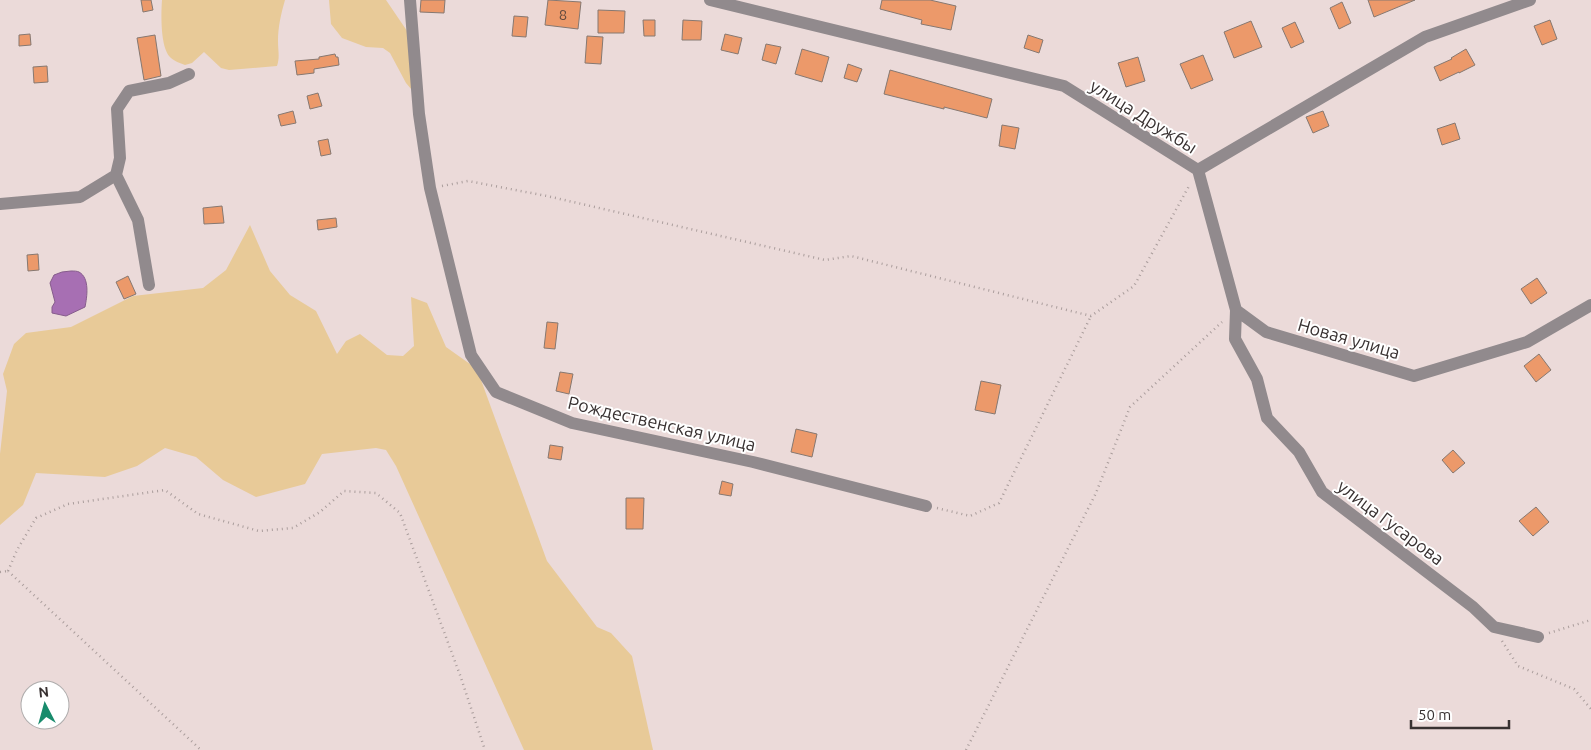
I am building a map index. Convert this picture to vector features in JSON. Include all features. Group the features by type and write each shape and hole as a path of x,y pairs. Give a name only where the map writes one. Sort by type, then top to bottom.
{"street":[{"name":"Рождественская улица","path":"410,0 420,114 430,188 471,355 496,392 572,423 754,462 926,506"},
{"name":"улица Дружбы","path":"710,0 1064,86 1198,170 1425,37 1530,0"},
{"path":"149,285 138,220 116,175 120,158 116,109 129,91 168,83 188,74"},
{"path":"1198,170 1236,310"},
{"path":"0,204 80,197 116,175"},
{"name":"Новая улица","path":"1236,310 1266,332 1414,376 1527,342 1591,305"},
{"name":"улица Гусарова","path":"1236,310 1235,339 1258,379 1267,418 1299,452 1322,492 1474,606 1494,627"},
{"path":"1494,627 1538,637"}],"path":[{"path":"926,506 970,516 999,503 1091,316 1134,286 1198,170"},
{"path":"430,188 468,181 557,198 825,260 851,256 1091,316"},
{"path":"966,750 1096,493 1130,407 1236,310"},
{"path":"8,571 36,518 68,504 165,490 198,514 259,531 293,528 320,512 344,491 376,493 400,513 460,675 485,750"},
{"path":"0,572 8,571 201,750"},
{"path":"1538,637 1591,620"},
{"path":"1494,627 1518,666 1574,690 1591,709"}],"shaded area":[{"path":"162,0 285,0 279,31 277,66 229,70 221,68 204,52 192,63 185,65 174,60 167,53 163,39"},
{"path":"329,0 386,0 420,50 417,96 406,83 390,53 383,48 366,47 342,38 331,24"},
{"path":"250,225 270,271 290,295 316,311 337,354 346,341 360,334 387,355 403,356 414,346 411,297 427,303 446,347 477,369 547,561 597,627 611,633 632,656 653,750 524,750 396,466 386,450 376,448 322,454 305,484 256,497 223,480 196,457 165,448 137,466 105,477 36,473 23,505 0,525 0,454 7,391 3,374 14,344 26,333 71,327 133,296 203,288 226,270"},
{"path":"71,271 79,272 85,279 87,288 85,307 66,316 52,313 52,307 55,302 50,283 54,275"}],"building":[{"path":"141,0 151,0 153,10 143,12"},
{"path":"421,0 445,0 444,13 420,12"},
{"path":"548,0 581,2 578,29 545,25"},
{"path":"882,0 930,0 956,6 951,30 921,24 922,20 880,9"},
{"path":"1368,0 1415,0 1374,17"},
{"path":"1342,2 1351,23 1339,29 1330,8"},
{"path":"598,10 625,11 624,33 598,33"},
{"path":"514,16 528,17 526,37 512,36"},
{"path":"643,20 655,20 655,36 644,36"},
{"path":"683,20 702,21 701,40 682,40"},
{"path":"1550,20 1557,39 1542,45 1534,26"},
{"path":"1251,21 1262,47 1234,58 1224,32"},
{"path":"1295,22 1304,42 1291,48 1282,28"},
{"path":"30,34 31,45 19,46 19,35"},
{"path":"725,34 742,38 738,54 721,50"},
{"path":"155,35 161,76 144,80 137,38"},
{"path":"1028,35 1043,40 1039,53 1024,48"},
{"path":"587,36 603,37 601,64 585,63"},
{"path":"766,44 781,47 776,64 762,60"},
{"path":"802,49 829,57 822,82 795,74"},
{"path":"1466,49 1475,65 1440,81 1434,67 1452,59"},
{"path":"335,54 338,57 339,65 314,69 314,73 297,75 295,61 319,59 319,57"},
{"path":"1203,55 1213,80 1191,89 1180,64"},
{"path":"1138,57 1145,81 1126,87 1118,63"},
{"path":"848,64 862,69 857,82 844,78"},
{"path":"47,66 48,82 34,83 33,67"},
{"path":"890,70 992,99 987,118 884,94"},
{"path":"318,93 322,106 310,109 307,96"},
{"path":"293,111 296,123 281,126 278,115"},
{"path":"1323,111 1329,126 1313,133 1306,117"},
{"path":"1455,123 1460,139 1442,145 1437,129"},
{"path":"1002,125 1019,128 1015,149 999,146"},
{"path":"328,139 331,154 321,156 318,141"},
{"path":"222,206 224,223 204,224 203,208"},
{"path":"336,218 337,227 318,230 317,220"},
{"path":"38,254 39,270 28,271 27,255"},
{"path":"128,276 136,294 124,299 116,282"},
{"path":"1537,278 1547,293 1531,304 1521,289"},
{"path":"547,322 558,323 555,349 544,348"},
{"path":"1539,354 1551,370 1536,382 1524,366"},
{"path":"560,372 573,374 569,394 556,391"},
{"path":"981,381 1001,385 995,414 975,410"},
{"path":"796,429 817,434 812,457 791,452"},
{"path":"550,445 563,447 561,460 548,458"},
{"path":"1453,450 1465,463 1453,473 1442,460"},
{"path":"722,481 733,484 731,496 719,494"},
{"path":"626,498 644,498 643,529 626,529"},
{"path":"1536,507 1549,522 1533,536 1519,521"}]}
